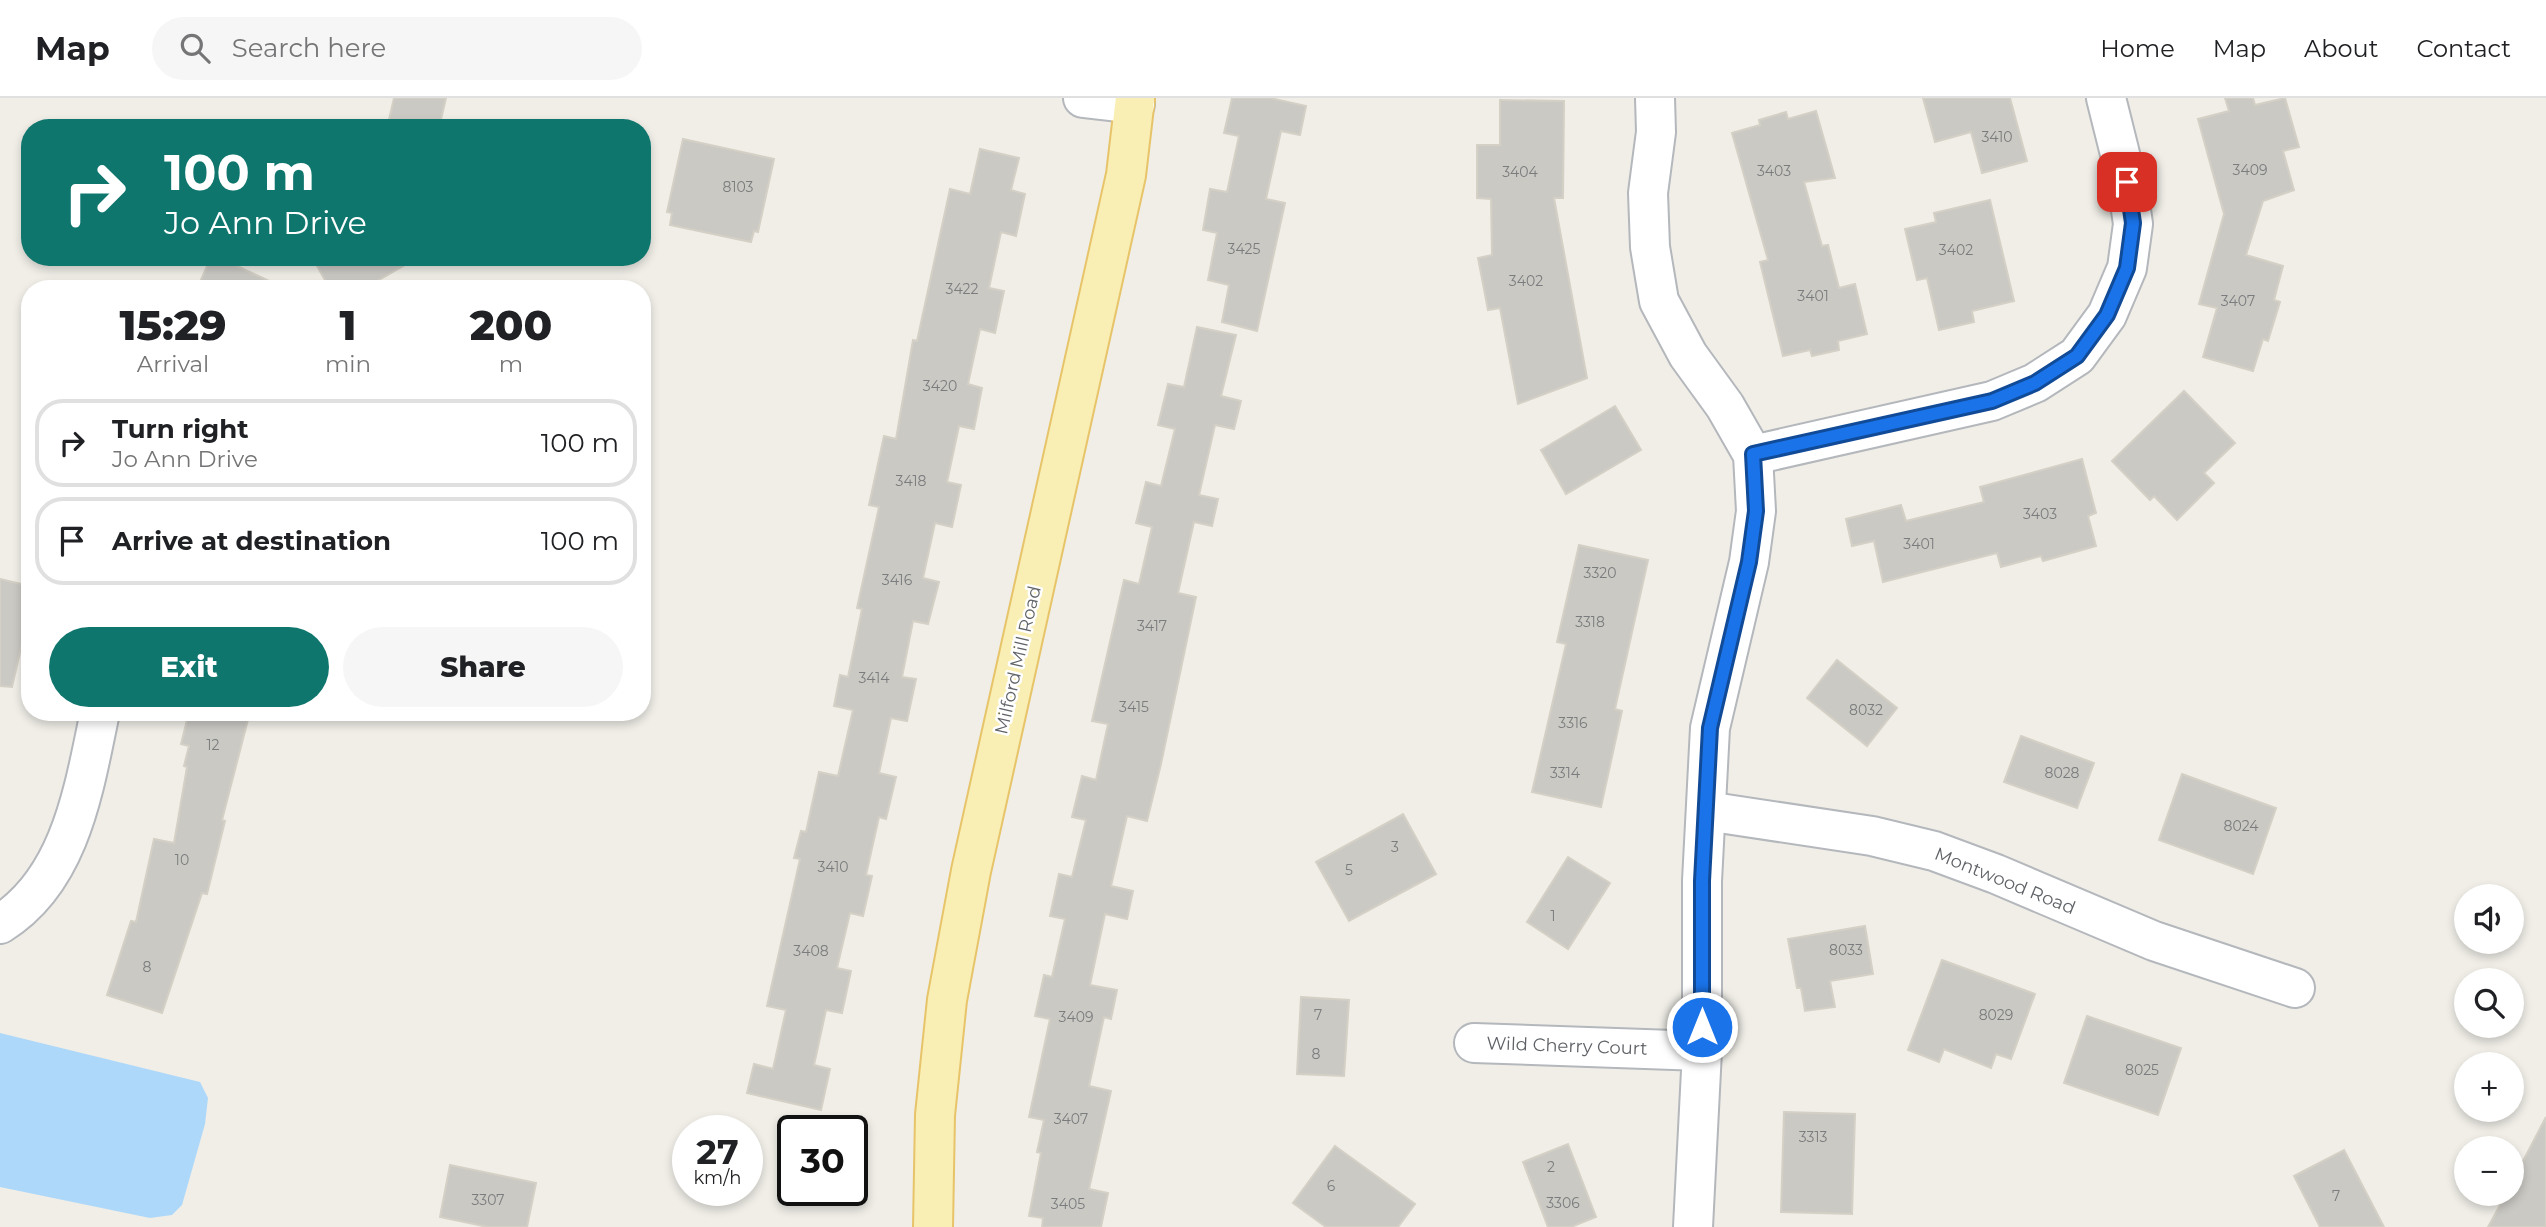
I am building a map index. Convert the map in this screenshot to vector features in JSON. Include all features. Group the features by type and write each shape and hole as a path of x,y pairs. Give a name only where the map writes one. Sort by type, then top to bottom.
{"main road":[{"name":"Milford Mill Road","path":"933,1227 935,1115 947,1000 971,871 1126,175 1135,101"}],"street":[{"path":"1083,98 1135,101"},
{"path":"1654,98 1656,132 1648,193 1650,247 1659,301 1688,355 1725,406 1753,454 1756,511 1749,562 1710,728 1702,881 1702,1051 1693,1227"},
{"path":"1753,454 1992,401 2035,383 2077,356 2107,315 2127,268 2133,223 2127,182 2106,98"},
{"path":"0,924 12,917 44,884 65,846 82,794 98,721"},
{"name":"Montwood Road","path":"1706,811 1872,836 1934,851 1996,873 2154,941 2295,988"},
{"name":"Wild Cherry Court","path":"1474,1043 1702,1051"}],"water":[{"path":"0,1033 200,1082 208,1098 205,1124 182,1205 172,1215 150,1218 0,1187"}],"building":[{"path":"394,98 446,98 441,119 389,119"},
{"path":"1232,98 1270,98 1306,106 1300,135 1281,131 1266,199 1285,203 1257,331 1222,322 1229,285 1208,280 1217,233 1203,230 1210,189 1227,192 1239,136 1224,133"},
{"path":"1923,98 2010,98 2027,161 1982,173 1971,132 1935,142"},
{"path":"2225,98 2253,98 2255,105 2285,98 2299,147 2283,151 2294,190 2263,201 2246,255 2283,266 2274,300 2280,302 2268,341 2263,339 2253,371 2203,357 2217,308 2199,304 2224,214 2198,119 2229,111"},
{"path":"1500,100 1564,101 1563,198 1554,198 1587,378 1518,404 1500,308 1488,310 1478,258 1492,255 1491,199 1477,198 1477,145 1500,145"},
{"path":"1816,111 1835,178 1804,182 1822,246 1828,245 1839,288 1855,284 1867,334 1838,341 1839,350 1812,356 1810,350 1783,356 1760,262 1768,260 1732,133 1760,125 1759,120 1786,112 1788,119"},
{"path":"683,139 774,159 758,232 754,231 751,242 670,225 672,213 667,212"},
{"path":"980,149 1019,158 1011,190 1025,194 1016,236 1001,232 989,288 1004,291 995,333 980,329 968,384 982,388 974,429 959,426 947,482 961,485 952,527 935,523 923,578 939,582 928,624 913,621 902,677 916,679 907,721 891,718 879,773 896,777 886,819 879,817 866,875 872,876 863,916 850,913 837,968 851,971 842,1013 826,1010 814,1065 830,1069 821,1110 747,1093 754,1064 773,1069 786,1010 767,1006 800,859 794,858 801,831 806,832 819,772 838,776 853,710 834,706 840,675 848,677 862,609 857,608 879,507 869,505 884,436 896,439 913,340 917,341 950,189 970,194"},
{"path":"1990,200 2014,301 1972,311 1974,322 1939,330 1927,278 1917,280 1905,229 1936,222 1934,213"},
{"path":"207,266 237,266 267,280 201,280"},
{"path":"317,266 403,266 379,280 325,280"},
{"path":"1197,327 1236,335 1221,396 1241,401 1234,429 1215,425 1199,495 1218,499 1212,526 1194,522 1178,593 1196,597 1161,764 1147,821 1127,816 1111,886 1133,891 1127,919 1105,914 1090,985 1117,990 1111,1019 1104,1017 1089,1086 1111,1091 1089,1189 1108,1193 1101,1227 1042,1227 1043,1218 1029,1216 1041,1153 1037,1152 1044,1120 1029,1117 1050,1019 1035,1016 1044,975 1052,977 1065,919 1050,916 1059,874 1072,877 1086,820 1072,817 1082,776 1096,780 1108,724 1092,721 1124,580 1139,584 1152,527 1136,523 1146,482 1161,486 1175,429 1158,425 1168,384 1184,387"},
{"path":"2184,391 2235,443 2204,473 2214,483 2177,520 2154,496 2150,500 2112,461"},
{"path":"1615,406 1641,450 1566,494 1541,450"},
{"path":"2082,459 2096,513 2088,516 2096,546 2043,561 2041,556 2001,567 1997,553 1883,582 1874,541 1852,546 1846,519 1901,505 1906,521 1984,502 1980,487"},
{"path":"1579,545 1648,560 1615,709 1622,711 1601,807 1532,792 1566,644 1557,642"},
{"path":"0,579 21,584 21,648 12,687 0,686"},
{"path":"1837,660 1897,708 1867,746 1807,698"},
{"path":"187,721 248,721 222,820 225,821 207,894 202,893 162,1013 107,995 131,921 136,922 154,839 174,843 189,746 181,744"},
{"path":"2021,736 2094,763 2077,808 2004,782"},
{"path":"2182,774 2276,808 2253,874 2159,840"},
{"path":"1403,814 1436,874 1349,921 1316,862"},
{"path":"1568,857 1610,883 1568,949 1527,922"},
{"path":"1865,926 1873,974 1830,981 1835,1007 1805,1011 1801,988 1797,988 1788,939"},
{"path":"1942,960 2035,994 2011,1059 1996,1054 1991,1068 1944,1049 1939,1062 1908,1050"},
{"path":"1301,997 1349,1000 1344,1076 1297,1074"},
{"path":"2087,1016 2181,1048 2158,1115 2064,1083"},
{"path":"1784,1112 1855,1114 1852,1214 1781,1212"},
{"path":"2546,1117 2546,1227 2488,1227 2499,1206 2524,1206 2524,1159"},
{"path":"1568,1144 1596,1217 1571,1227 1548,1227 1523,1162"},
{"path":"1335,1146 1415,1204 1398,1227 1326,1227 1293,1203"},
{"path":"2344,1150 2384,1227 2320,1227 2294,1176"},
{"path":"450,1165 536,1183 527,1227 488,1227 440,1217"}],"route":[{"path":"1702,1027 1702,881 1710,728 1749,562 1756,511 1753,454 1992,401 2035,383 2077,356 2107,315 2127,268 2133,223 2127,182"}]}
